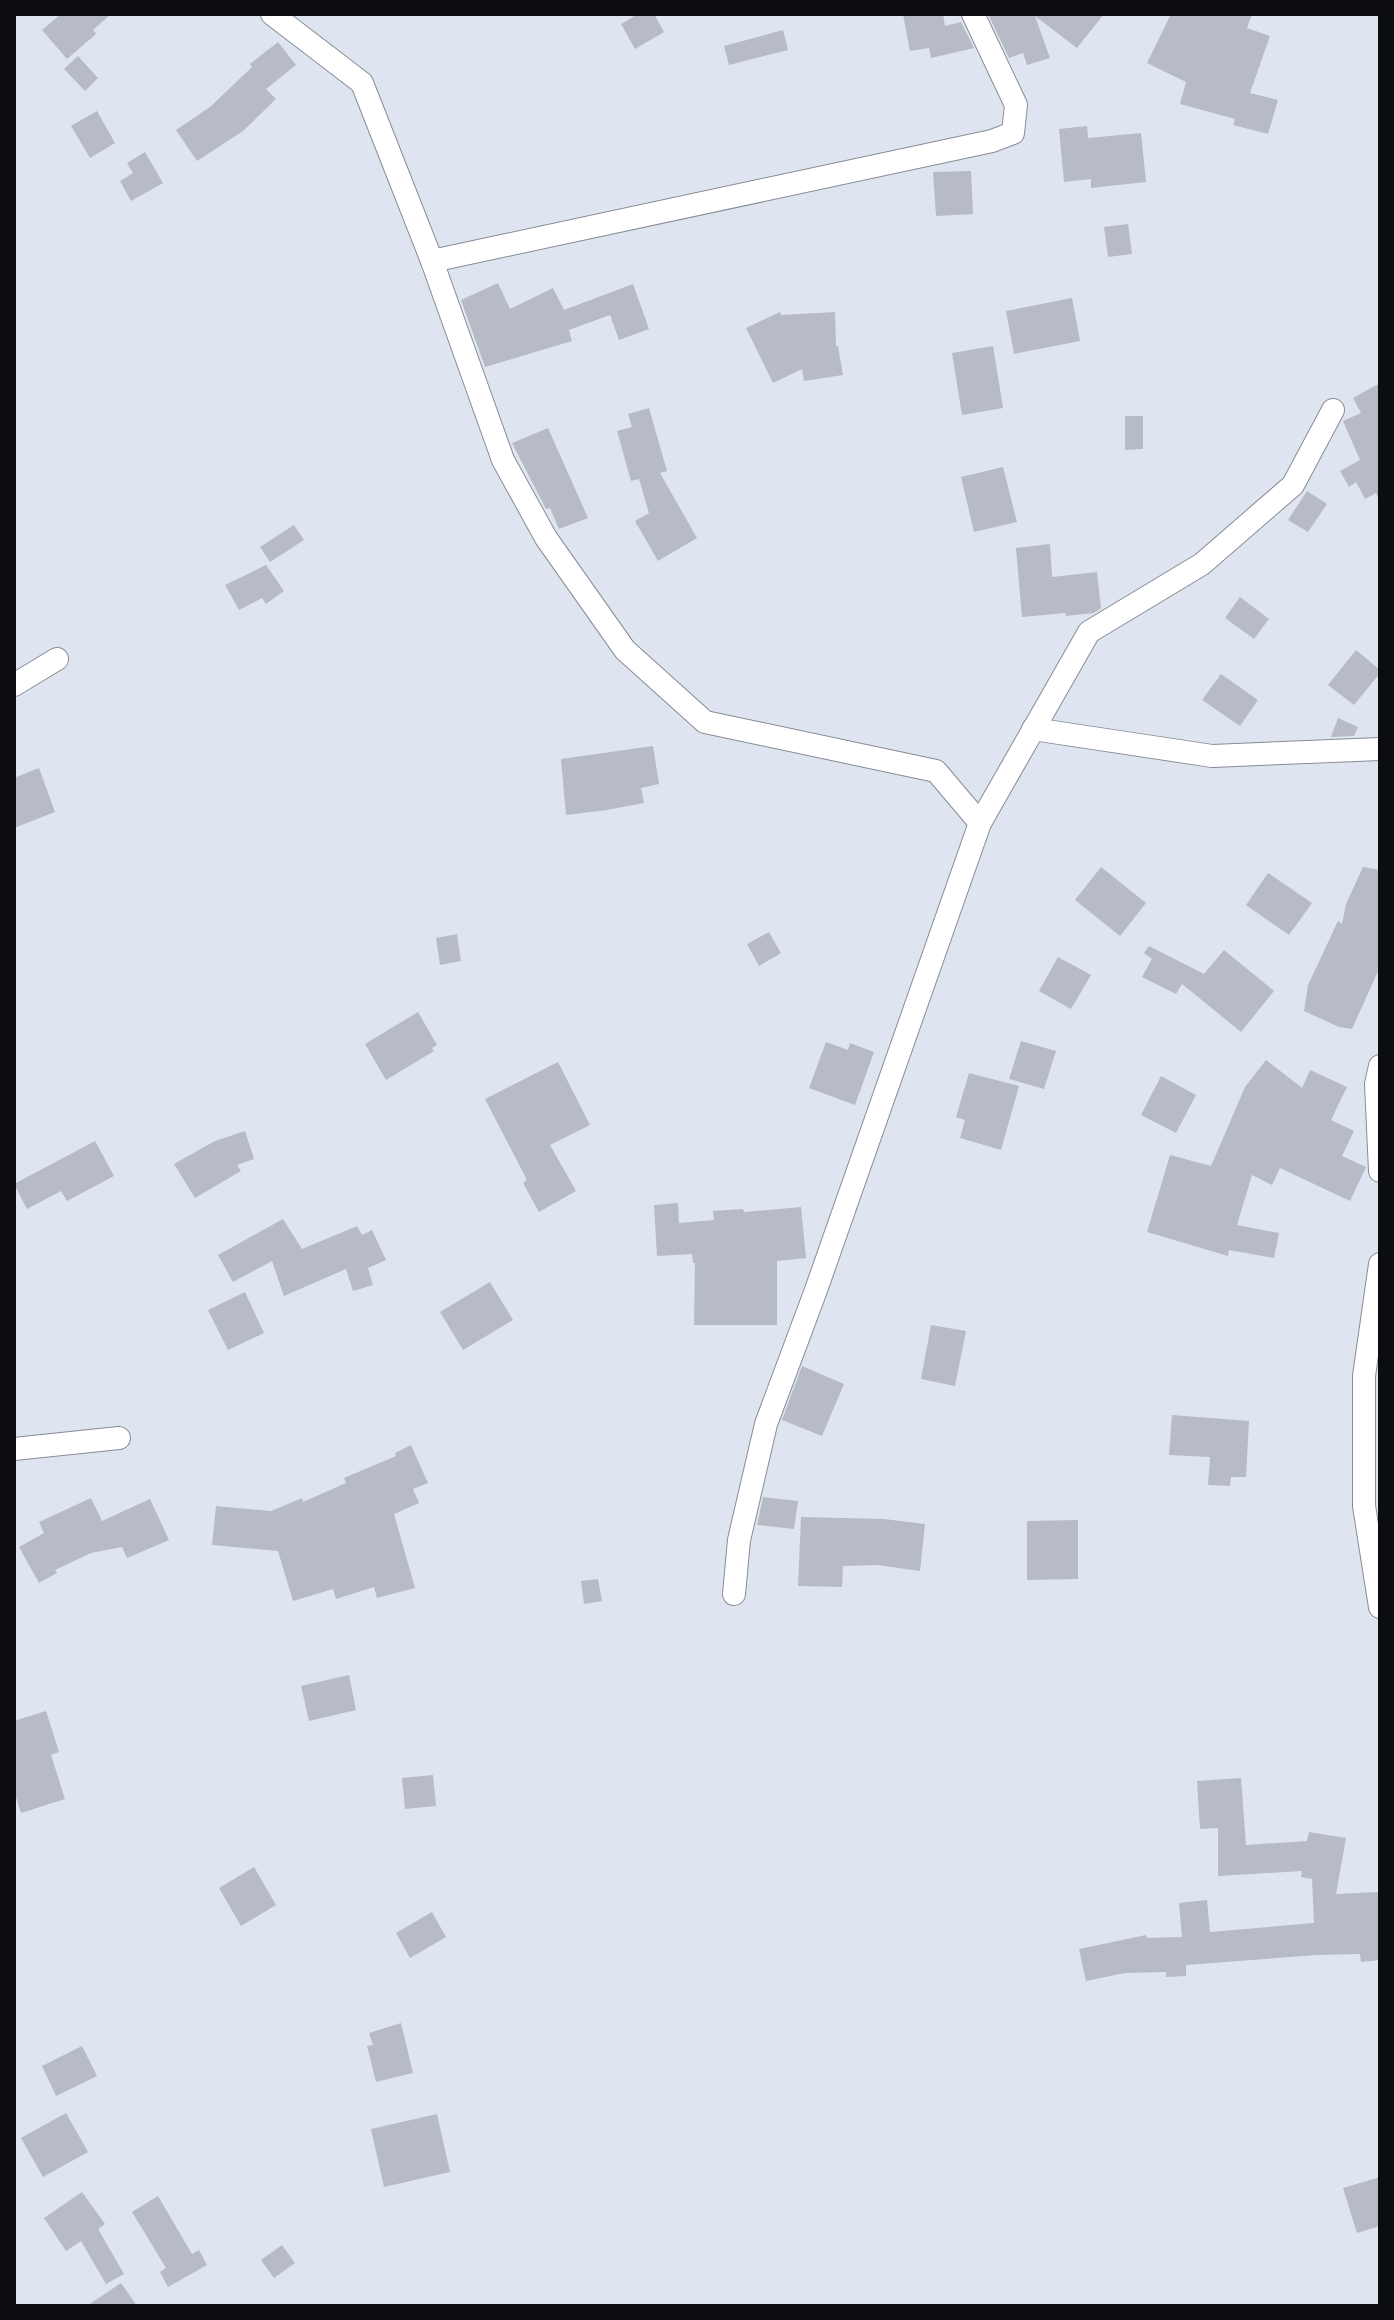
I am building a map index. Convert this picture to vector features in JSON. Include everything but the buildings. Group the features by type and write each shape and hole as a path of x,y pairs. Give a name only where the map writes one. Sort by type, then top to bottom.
{"street":[{"path":"272,14 362,83 432,261 503,460 546,538 625,650 705,722 936,771 980,823"},
{"path":"432,261 977,145 1013,133 1016,105 975,24 973,14"},
{"path":"734,1594 739,1540 766,1424 980,823 1089,632 1202,564 1293,485 1333,410"},
{"path":"14,685 57,659"},
{"path":"1033,729 1212,756 1380,749"},
{"path":"1380,1066 1376,1084 1380,1171"},
{"path":"1380,1264 1364,1376 1364,1506 1380,1607"},
{"path":"14,1449 119,1438"}]}
